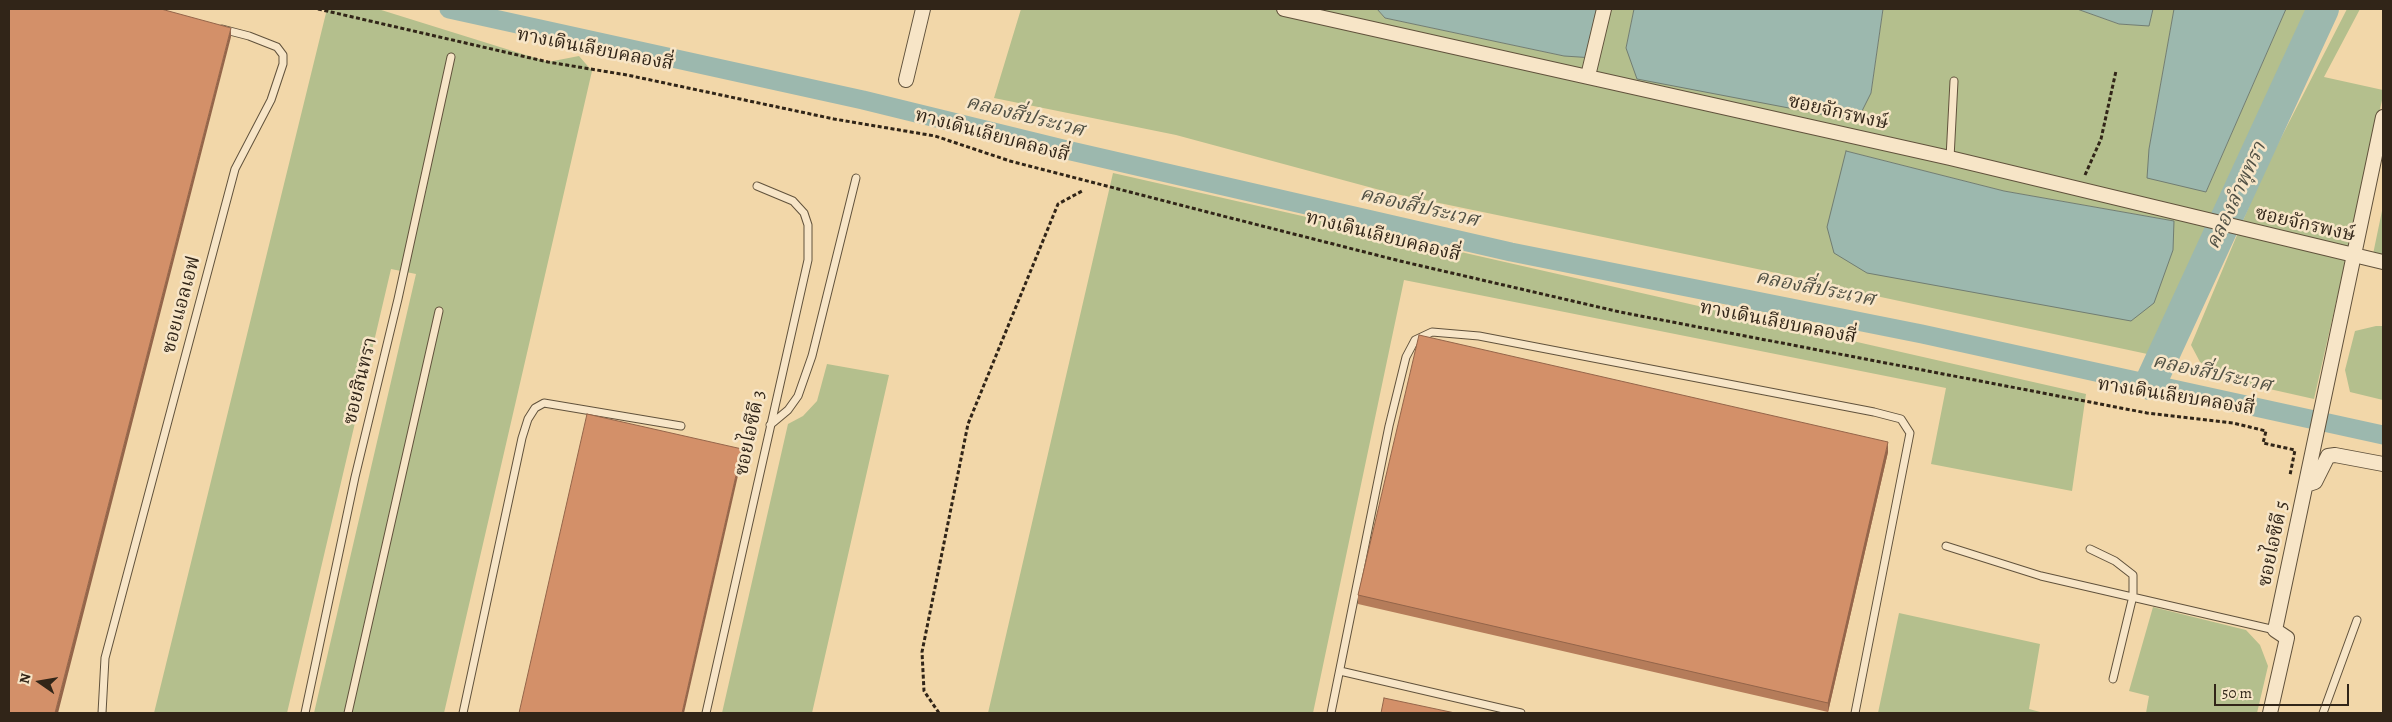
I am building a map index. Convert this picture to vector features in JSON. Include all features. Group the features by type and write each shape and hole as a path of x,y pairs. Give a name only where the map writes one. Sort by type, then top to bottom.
{"street":[{"path":"906,80 923,9"},
{"name":"ซอยจักรพงษ์","path":"1284,9 1950,158 2383,262"},
{"path":"1588,76 1604,9"},
{"name":"ซอยไอซีดี 5","path":"2275,630 2383,117"},
{"path":"2307,481 2315,482 2328,456 2336,454 2383,464"},
{"path":"2270,713 2287,638 2275,630"}],"lane":[{"name":"ซอยแอลเอฟ","path":"102,713 105,658 235,169 272,100 283,64 283,55 277,47 249,36 215,27"},
{"name":"ซอยสินทรา","path":"305,713 355,477 398,299 451,57"},
{"path":"1950,158 1954,81"},
{"path":"770,425 788,410 801,388 812,356 856,178"},
{"name":"ซอยไอซีดี 3","path":"706,713 808,260 808,225 804,213 793,201 757,186"},
{"path":"348,713 439,312"},
{"path":"1331,713 1389,426 1406,357 1415,340 1432,332 1480,336 1874,412 1901,419 1910,433 1855,713"},
{"path":"463,713 522,438 528,419 535,408 544,403 681,426"},
{"path":"1946,546 2041,576 2275,630"},
{"path":"2090,548 2115,561 2133,575 2133,596 2113,679"},
{"path":"2322,713 2358,620"},
{"path":"1340,671 1520,713"}],"path":[{"name":"ทางเดินเลียบคลองสี่","path":"318,9 548,62 627,75 834,119 935,136 1010,161 1215,214 1400,261 1620,312 2147,413 2188,416 2258,429 2266,431 2263,443 2295,450 2290,475 2307,481"},
{"path":"2077,189 2101,139 2116,71"},
{"path":"940,713 924,690 922,652 968,424 1058,204 1084,190"}],"green space":[{"path":"327,9 378,9 548,62 579,56 592,71 444,713 314,713 416,274 391,269 287,713 154,713"},
{"path":"1021,9 1377,9 1385,18 1564,56 1605,9 1634,9 1626,48 1871,93 1883,9 2077,9 2119,24 2149,25 2153,9 2174,9 2149,149 2206,192 2286,9 2310,9 2209,234 2152,355 1848,290 1815,281 1391,193 1176,135 994,98","holes":["1846,151 2004,191 2174,221 1834,253"]},
{"path":"2347,9 2360,9 2324,77 2383,90 2383,96 2314,399 2225,379 2200,362 2191,345 2263,173"},
{"path":"1113,173 2086,394 2072,491 1931,464 1946,388 1404,280 1313,713 988,713"},
{"path":"2383,206 2383,261 2372,259"},
{"path":"2383,326 2383,400 2350,392 2345,370 2355,331"},
{"path":"827,364 889,375 812,713 722,713 788,424 803,416 817,401"},
{"path":"2153,607 2246,630 2260,645 2268,666 2257,713 2146,713 2149,696 2129,691"},
{"path":"1899,613 2040,644 2029,709 2044,713 1878,713"}],"water":[{"path":"1377,9 1605,9 1594,58 1564,56 1385,18"},
{"path":"1634,9 1883,9 1871,93 1857,121 1637,79 1626,48"},
{"path":"2077,9 2153,9 2149,26 2119,24"},
{"path":"2174,9 2286,9 2206,192 2147,178 2149,149"},
{"path":"1846,151 2004,191 2174,221 2173,250 2154,303 2131,321 1867,273 1834,253 1827,227"}],"building":[{"path":"9,9 161,9 231,28 55,713 9,713"},
{"path":"1419,335 1888,442 1828,703 1358,595"},
{"path":"587,414 742,449 682,713 519,713"},
{"path":"1384,698 1455,713 1381,713"}],"waterway":[{"name":"คลองสี่ประเวศ","path":"449,9 863,100 1071,151 1511,252 1922,334 2383,435"},
{"name":"คลองลำพุทรา","path":"2150,384 2323,9"}]}
